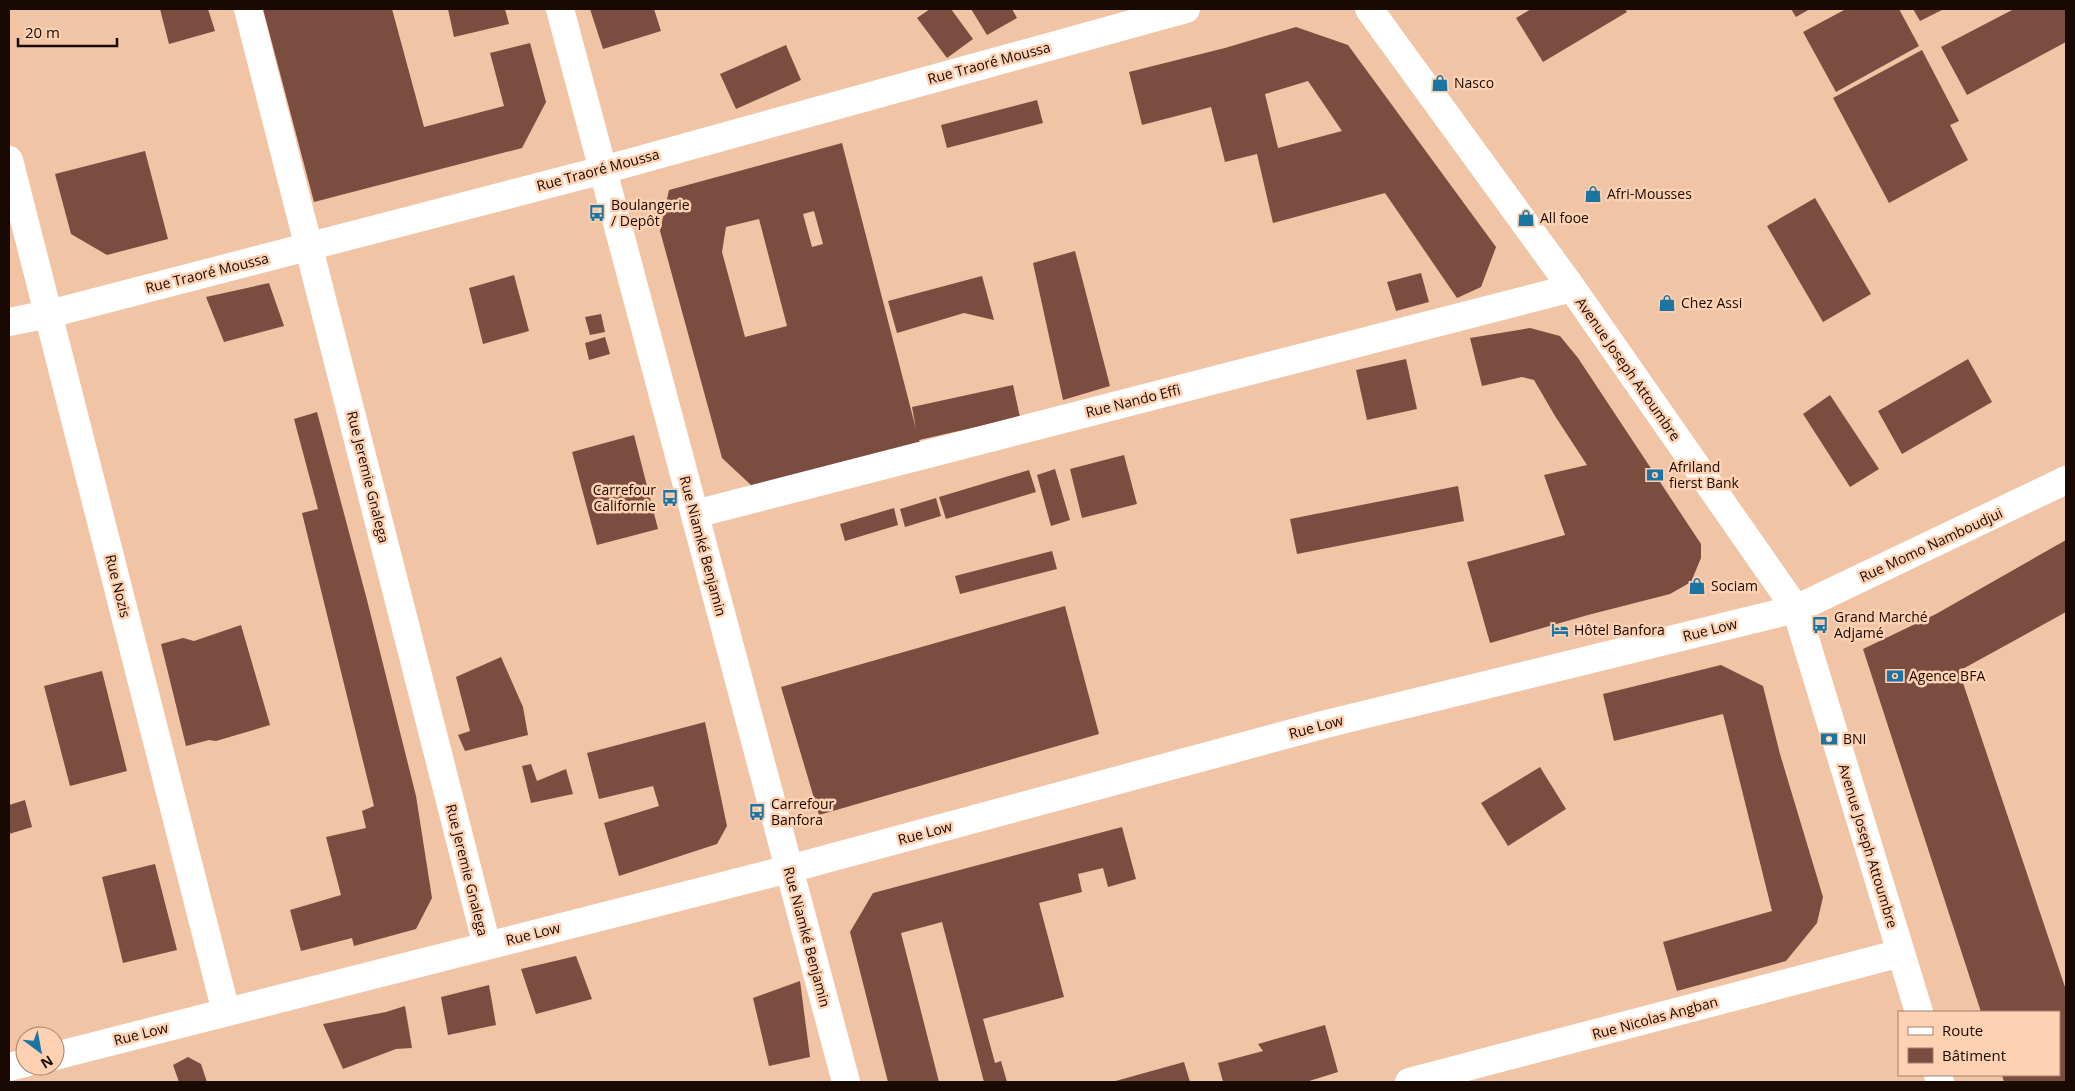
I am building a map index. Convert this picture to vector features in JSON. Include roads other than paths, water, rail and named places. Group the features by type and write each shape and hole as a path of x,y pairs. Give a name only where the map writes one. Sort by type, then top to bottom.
{"street":[{"name":"Rue Jeremie Gnalega","path":"248,9 487,946"},
{"name":"Rue Niamké Benjamin","path":"560,9 846,1082"},
{"name":"Rue Traoré Moussa","path":"9,322 49,314 602,170 1186,9"},
{"name":"Avenue Joseph Attoumbre","path":"1369,9 1572,288 1796,609 1919,1011"},
{"name":"Rue Nozis","path":"9,160 226,1012"},
{"name":"Rue Nando Effi","path":"694,514 1572,288"},
{"name":"Rue Momo Namboudjui","path":"1796,609 2066,480"},
{"name":"Rue Low","path":"65,1053 789,870 1326,724 1796,609"},
{"name":"Rue Nicolas Angban","path":"1409,1082 1902,953"}],"place":[{"name":"Nasco","path":"1440,83"},
{"name":"Afri-Mousses","path":"1593,194"},
{"name":"Boulangerie / Depôt","path":"597,213"},
{"name":"All fooe","path":"1526,218"},
{"name":"Chez Assi","path":"1667,303"},
{"name":"Afriland fierst Bank","path":"1655,475"},
{"name":"Carrefour Californie","path":"670,498"},
{"name":"Sociam","path":"1697,586"},
{"name":"Grand Marché Adjamé","path":"1820,625"},
{"name":"Hôtel Banfora","path":"1560,630"},
{"name":"Agence BFA","path":"1895,676"},
{"name":"BNI","path":"1829,739"},
{"name":"Carrefour Banfora","path":"757,812"}]}
